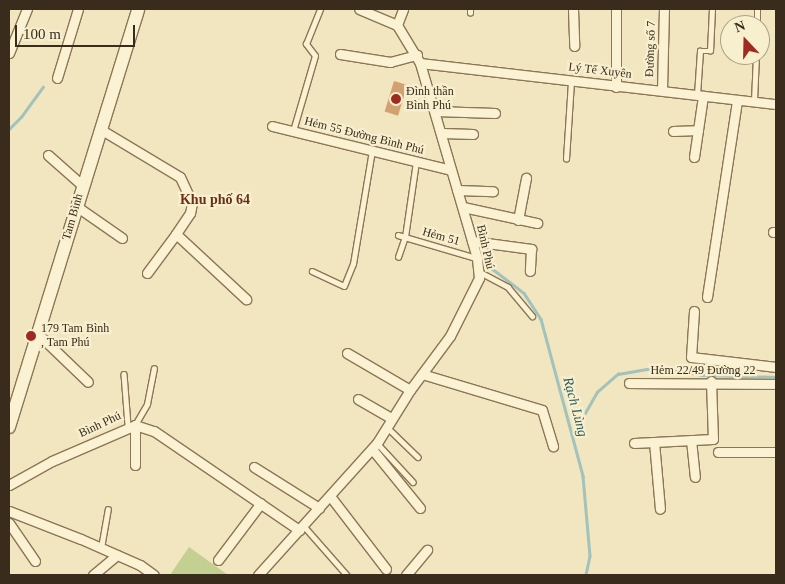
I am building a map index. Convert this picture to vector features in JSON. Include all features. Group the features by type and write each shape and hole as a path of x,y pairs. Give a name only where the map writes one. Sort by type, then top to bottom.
{"main road":[{"name":"Tam Bình","path":"9,427 82,185 138,9"}],"street":[{"path":"9,53 27,9"},
{"path":"57,78 78,9"},
{"path":"359,9 397,25 403,9"},
{"path":"574,9 574,46"},
{"path":"616,9 616,87"},
{"name":"Đường số 7","path":"662,90 664,9"},
{"name":"Bình Phú","path":"258,575 374,446 410,390 450,336 472,298 480,272 442,133 418,59 397,25"},
{"path":"340,54 390,62 418,59"},
{"name":"Lý Tế Xuyên","path":"418,59 616,87 662,90 737,101 776,104"},
{"path":"694,156 700,96"},
{"path":"706,297 737,101"},
{"path":"435,111 495,113"},
{"name":"Hẻm 55 Đường Bình Phú","path":"272,126 451,170"},
{"path":"100,129 180,177 192,203 190,213 147,272"},
{"path":"673,131 698,130"},
{"path":"442,133 473,134"},
{"path":"48,155 82,185"},
{"path":"518,220 526,178"},
{"path":"457,190 493,191"},
{"path":"76,206 122,238"},
{"path":"462,207 537,223"},
{"path":"176,234 246,299"},
{"path":"472,241 531,249 530,271"},
{"path":"694,311 691,357 776,367"},
{"path":"38,334 88,382"},
{"path":"347,353 410,390"},
{"path":"422,374 542,410 553,446"},
{"path":"634,443 713,438 711,381"},
{"name":"Hẻm 22/49 Đường 22","path":"629,383 711,381 776,384"},
{"path":"358,399 390,423"},
{"path":"132,425 135,465"},
{"name":"Bình Phú","path":"9,485 132,425 154,431 261,503 301,527"},
{"path":"691,440 695,477"},
{"path":"654,442 660,509"},
{"path":"374,446 420,508"},
{"path":"718,452 776,452"},
{"path":"254,467 319,508"},
{"path":"330,496 386,569"},
{"path":"218,560 261,503"},
{"path":"9,511 117,555 154,575"},
{"path":"9,524 35,561"},
{"path":"406,575 427,550"},
{"path":"93,575 117,555"}],"lane":[{"path":"293,131 315,56 306,44 320,9"},
{"path":"700,96 700,52 710,51 712,9"},
{"path":"754,102 756,65"},
{"path":"566,159 571,80"},
{"path":"312,271 344,286 353,264 372,151"},
{"path":"398,257 405,237 416,162"},
{"name":"Hẻm 51","path":"398,235 477,258"},
{"path":"480,272 508,287 532,316"},
{"path":"132,425 147,404 154,369"},
{"path":"124,374 132,425"},
{"path":"390,423 418,457"},
{"path":"374,446 413,482"},
{"path":"101,548 108,510"},
{"path":"301,527 348,575"}],"green space":[{"path":"189,547 228,575 170,575"}],"building":[{"name":"Đình thần Bình Phú","path":"394,81 407,85 398,116 385,112"}],"waterway":[{"path":"9,129 21,117 43,87"},
{"name":"Rạch Lùng","path":"490,267 524,293 541,319 583,476 590,556 586,575"},
{"path":"573,434 597,392 618,374 659,367 701,375 776,377"}],"place":[{"name":"Đình thần Bình Phú","path":"396,99"},
{"name":"179 Tam Bình , Tam Phú","path":"31,336"}],"district":[{"name":"Khu phố 64","path":"215,200"}]}
